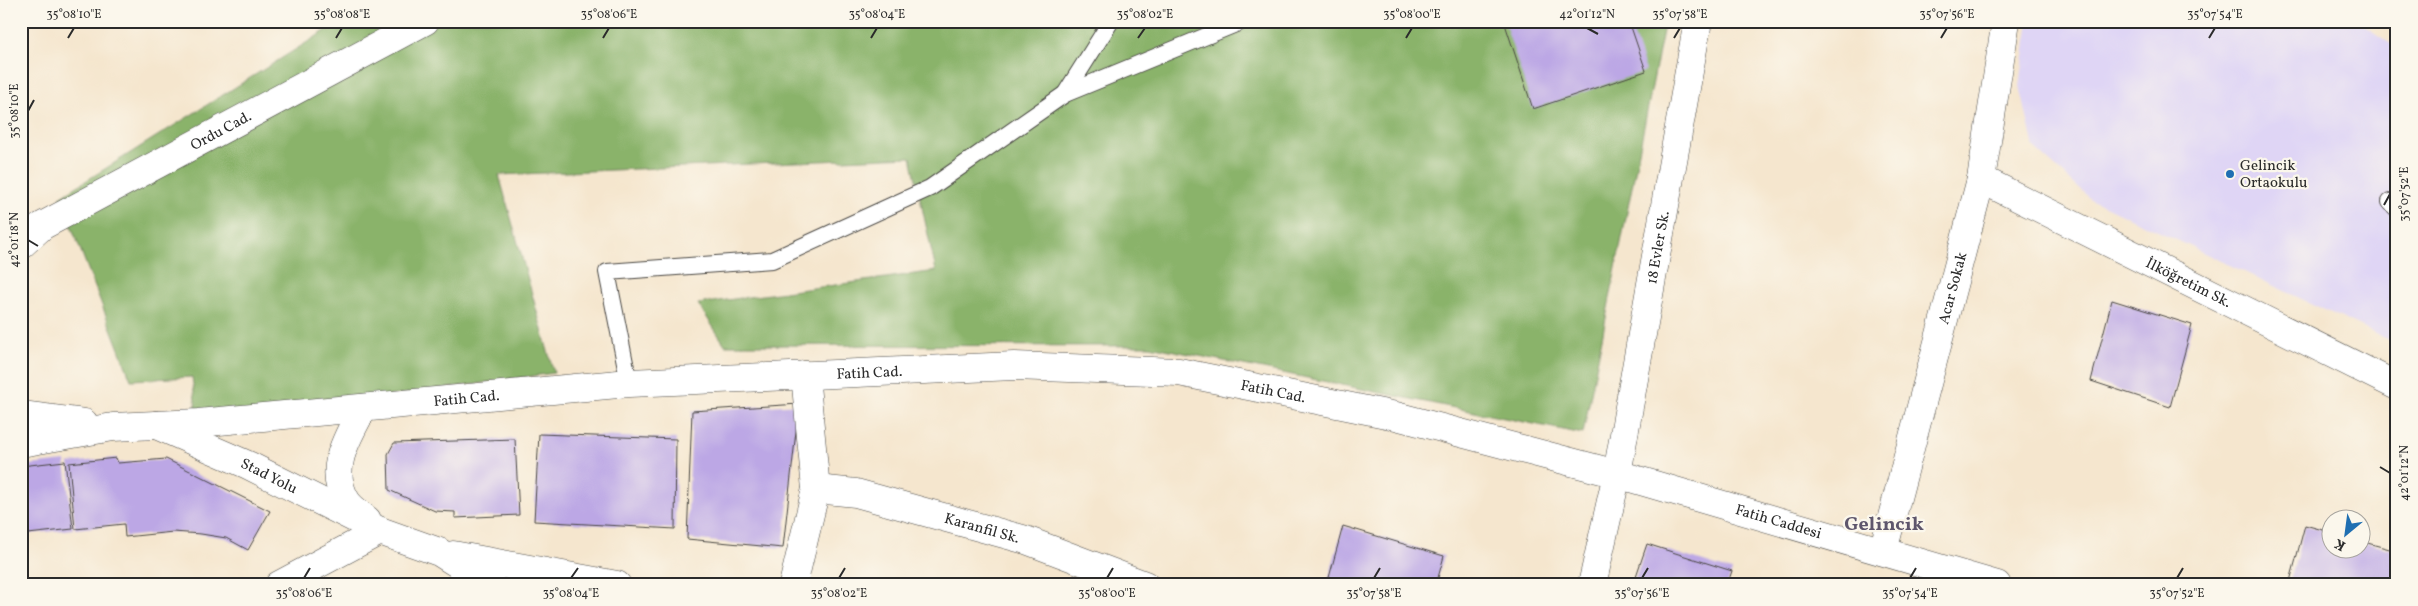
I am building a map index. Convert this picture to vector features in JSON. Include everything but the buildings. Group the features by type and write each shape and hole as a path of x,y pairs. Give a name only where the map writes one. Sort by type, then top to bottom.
{"main road":[{"name":"Ordu Cad.","path":"21,244 42,226 425,21"},
{"name":"18 Evler Sk.","path":"1592,585 1617,474 1698,21"},
{"name":"Acar Sokak","path":"1883,551 1981,179 2006,21"},
{"name":"İlköğretim Sk.","path":"1981,179 2397,386"},
{"name":"Fatih Cad.","path":"21,443 113,427 363,408 629,383 1014,366 1179,372 1396,416 1617,474"},
{"path":"793,585 816,489 805,375"},
{"name":"Stad Yolu","path":"363,408 341,452 338,474 347,502 380,531"},
{"name":"Fatih Cad.","path":"23,415 113,427"},
{"name":"Stad Yolu","path":"156,425 248,466 380,531 439,552 491,585"},
{"name":"Fatih Caddesi","path":"1617,474 1997,585"},
{"name":"Karanfil Sk.","path":"816,489 856,493 1026,540 1144,585"},
{"path":"279,585 380,531"},
{"path":"439,552 617,585"}],"lane":[{"path":"1066,94 1111,21"},
{"path":"629,383 607,272 772,260 930,188 1066,94 1243,21"}],"shaded area":[{"name":"Gelincik Ortaokulu","path":"2029,21 2357,21 2397,48 2397,344 2092,200 2034,148 2020,86"}],"green space":[{"path":"341,21 1665,21 1583,434 1150,346 725,345 698,304 936,271 911,157 499,175 554,373 198,423 192,377 131,380 60,197"}],"place":[{"name":"Gelincik Ortaokulu","path":"2230,174"}],"district":[{"name":"Gelincik","path":"1884,523"}]}
